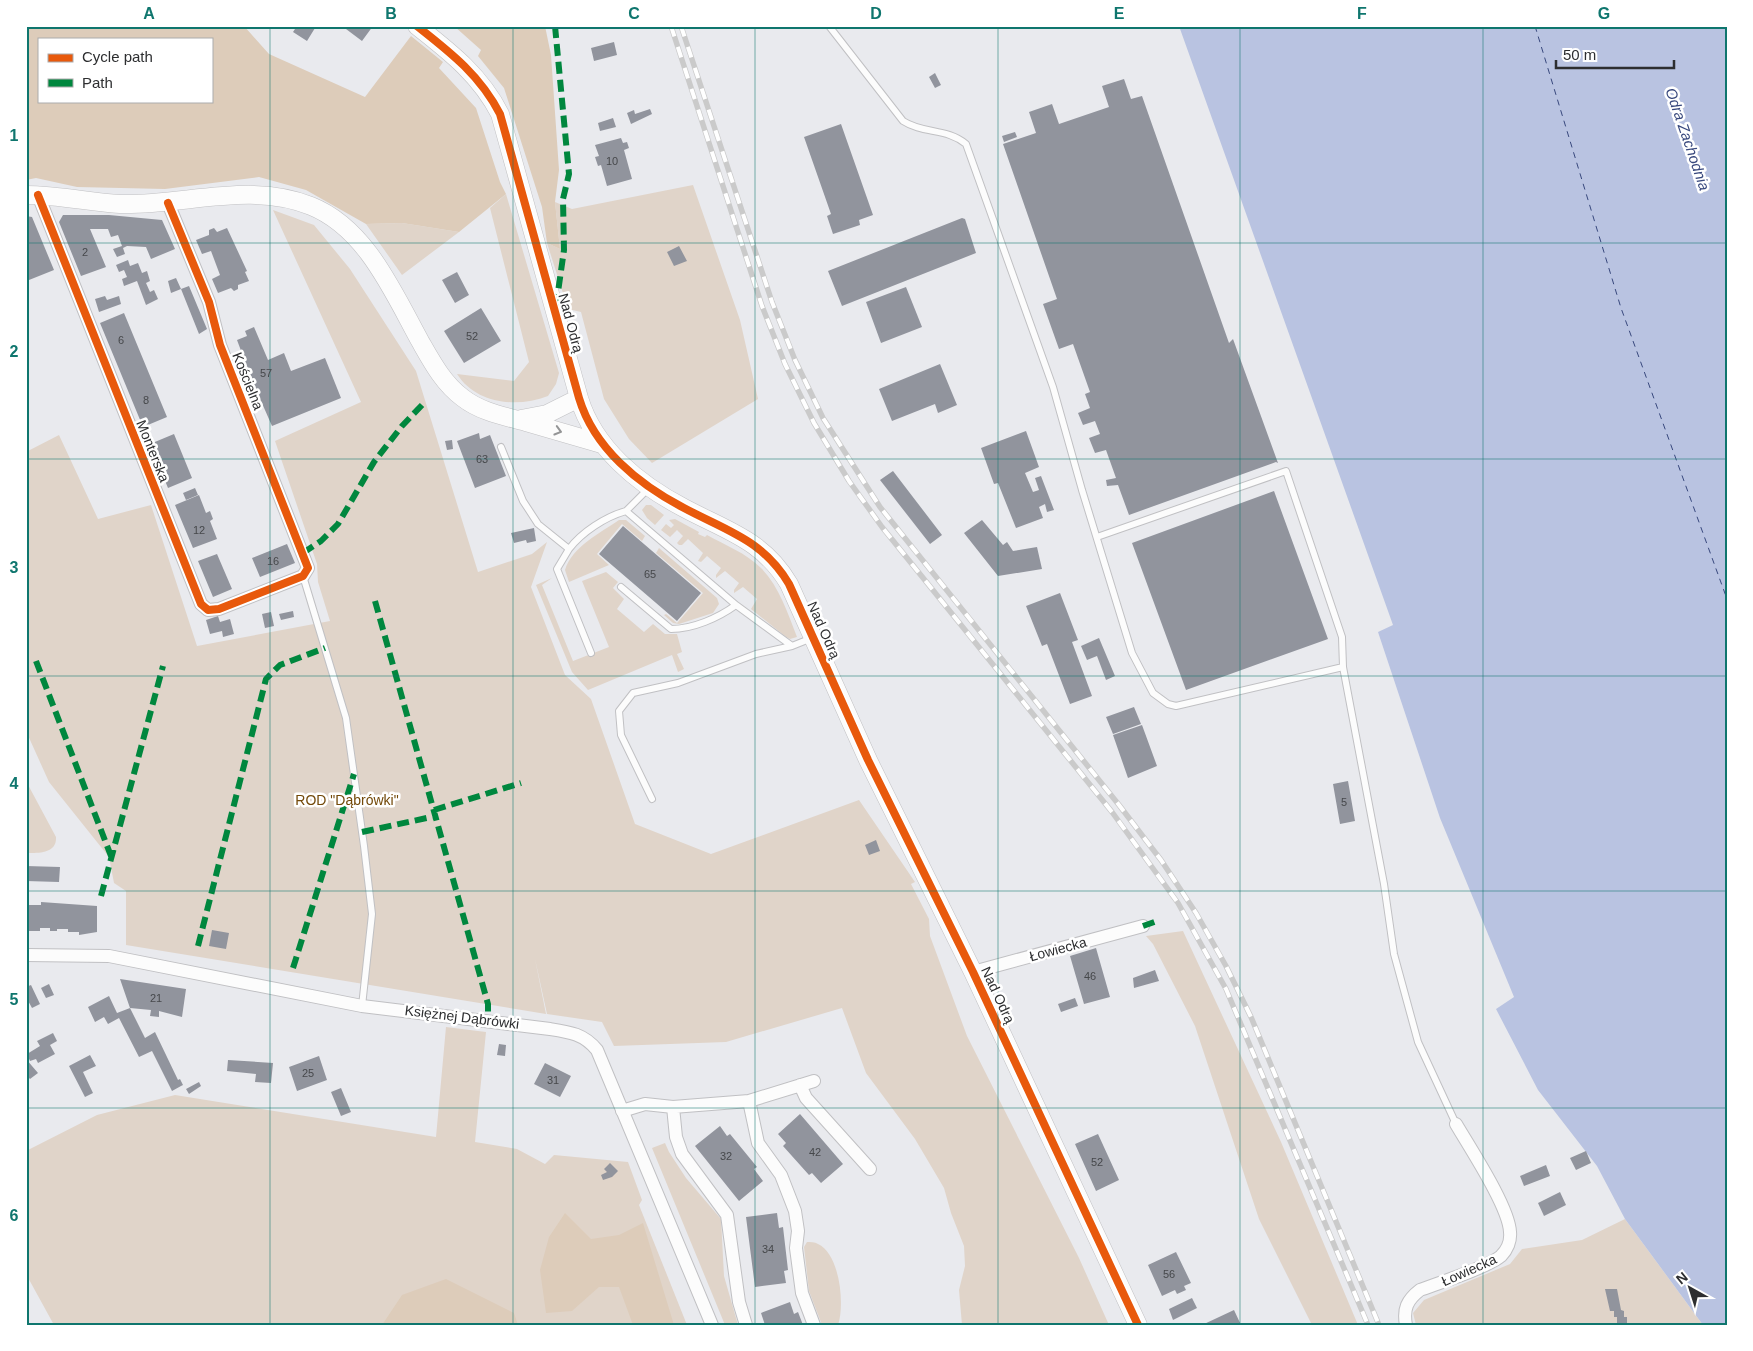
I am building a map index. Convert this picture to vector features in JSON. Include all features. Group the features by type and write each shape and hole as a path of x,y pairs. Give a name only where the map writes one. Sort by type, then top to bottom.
{"street":[{"name":"Nad Odrą","path":"417,26 462,62 490,94 500,114 579,398 591,429 602,444 621,463 650,486 683,508 750,541 766,553 789,584 868,760 973,972 1138,1325"},
{"path":"32,195 119,204 168,203 239,195 294,199 328,214 344,225 370,255 436,368 448,384 473,405 514,419 602,444"},
{"name":"Monterska","path":"32,195 201,604 208,610 219,609 305,572"},
{"name":"Kościelna","path":"168,203 209,302 220,345 305,572"},
{"path":"514,419 541,416 579,398"},
{"name":"Łowiecka","path":"973,972 1143,926"},
{"name":"Księżnej Dąbrówki","path":"26,955 109,956 362,1006 550,1028 579,1034 597,1050 712,1325"},
{"path":"622,1111 645,1104 672,1107 749,1101 814,1081"},
{"path":"800,1085 806,1098 870,1169"},
{"path":"749,1101 758,1143 781,1175 795,1211 798,1231 796,1248 802,1293 814,1325"},
{"path":"672,1107 676,1137 682,1154 727,1215 739,1302 746,1325"},
{"name":"Łowiecka","path":"1406,1325 1405,1312 1407,1303 1413,1296 1499,1257 1509,1244 1511,1235 1506,1217 1481,1166 1456,1124"}],"lane":[{"path":"829,26 903,121 920,130 947,133 958,137 966,144 1053,386 1132,653 1153,693 1168,704 1176,706 1344,668"},
{"path":"501,447 523,501 538,524 568,549"},
{"path":"1097,537 1286,471 1342,637 1344,668 1384,884 1394,954 1418,1042 1456,1124"},
{"path":"591,653 558,575 559,564 568,549 579,538 614,515 626,511 650,486"},
{"path":"626,511 736,605 792,646"},
{"path":"305,572 346,718 364,846 372,914 362,1006"},
{"path":"621,586 671,628 678,629 720,616 736,605"},
{"path":"652,799 621,735 619,711 633,693 678,683 756,654 792,646 814,637"}],"green space":[{"path":"693,185 740,320 758,399 652,463 629,439 604,399 581,312 568,309 547,243 560,249 555,202 572,209"},
{"path":"506,194 559,373 556,384 548,396 523,402 498,401 486,397 475,392 457,374 514,381 529,362 490,208"},
{"name":"ROD \"Dąbrówki\"","path":"273,210 314,225 350,269 416,371 478,572 532,554 547,542 531,587 565,675 591,699 635,824 711,854 859,800 915,882 911,884 929,919 930,936 967,1036 1079,1258 1109,1325 962,1325 959,1290 965,1266 964,1246 951,1213 944,1188 915,1139 866,1073 842,1008 726,1042 614,1046 602,1022 547,1014 535,959 546,1014 126,945 126,891 114,883 109,857 49,782 26,731 26,452 59,435 98,519 151,505 197,646 330,621 318,582 317,564 275,441 361,402"},
{"path":"402,223 459,232 402,275 366,224"},
{"path":"646,505 651,505 664,515 655,525 642,510"},
{"path":"675,519 699,532 698,534 705,537 707,535 735,550 761,568 778,592 797,637 790,639 786,637 751,609 757,599 743,587 734,593 739,583 725,571 716,578 721,568 707,556 701,562 698,561 703,553 688,539 682,545 679,545 677,543 683,536 677,530 670,537 661,530 666,524 671,528 674,525 669,520"},
{"path":"619,520 626,520 645,536 642,541 622,524 597,554 609,565 569,582 565,570 574,554 588,541"},
{"path":"659,548 717,598 719,604 713,613 679,624 673,623 664,615 666,614 677,623 703,593 656,553"},
{"path":"606,572 618,582 613,588 624,599 617,609 644,632 653,624 665,634 677,634 682,652 677,654 684,669 678,672 672,655 588,690 572,672 536,585 552,578 542,585 573,661 609,647 582,581"},
{"path":"26,781 56,837 55,843 50,850 26,853"},
{"path":"1183,931 1281,1142 1358,1325 1310,1325 1311,1323 1259,1219 1195,1026 1153,944 1146,936"},
{"path":"446,1027 486,1032 475,1142 517,1149 545,1164 554,1155 628,1162 642,1200 639,1205 687,1325 54,1325 26,1274 26,1151 97,1115 175,1095 436,1137"},
{"path":"665,1143 686,1178 721,1219 724,1276 738,1325 725,1325 652,1148"},
{"path":"1625,1219 1703,1325 1416,1325 1413,1313 1424,1300 1510,1264 1522,1249 1582,1240"},
{"path":"807,1242 817,1243 825,1250 836,1269 841,1293 838,1325 822,1325 809,1291 804,1247"}],"shaded area":[{"path":"26,26 244,26 269,54 365,97 411,36 443,62 439,68 476,108 500,182 506,194 459,232 402,223 366,224 306,190 259,177 165,189 77,187 36,178 26,180"},
{"path":"454,26 545,26 551,55 559,170 555,202 560,249 547,243 542,207 504,88 478,56 481,50"},
{"path":"565,1213 591,1239 619,1235 643,1223 674,1325 633,1325 619,1287 599,1287 572,1311 546,1313 540,1270 549,1237"},
{"path":"446,1279 514,1313 518,1325 382,1325 402,1295"}],"water":[{"name":"Odra Zachodnia","path":"1179,26 1727,26 1727,1325 1703,1325 1625,1219 1597,1166 1538,1090 1496,1009 1514,997 1440,818 1378,632 1393,625"}],"building":[{"path":"297,26 315,28 307,41 293,32"},
{"path":"342,26 373,26 362,41"},
{"path":"614,42 617,55 594,61 591,48"},
{"path":"935,73 941,85 935,88 929,77"},
{"path":"1124,79 1131,99 1142,96 1229,343 1233,339 1278,463 1276,462 1129,515 1118,485 1107,486 1106,480 1116,478 1106,450 1095,453 1089,438 1100,434 1095,421 1083,425 1078,413 1090,408 1085,394 1090,392 1073,344 1059,349 1043,304 1057,299 1003,144 1036,133 1029,112 1052,104 1059,124 1109,107 1102,86"},
{"path":"650,109 652,114 631,124 627,113 634,110 635,114"},
{"path":"613,118 616,127 600,131 598,123"},
{"path":"841,124 873,215 859,220 860,225 833,234 827,216 831,214 804,137"},
{"path":"1015,132 1017,137 1004,142 1002,136"},
{"path":"621,138 623,143 627,142 629,148 624,150 632,179 607,186 601,165 598,166 595,157 599,156 595,145"},
{"path":"63,215 109,215 162,220 175,249 151,259 146,247 127,246 123,248 125,254 117,257 113,249 122,246 118,235 111,237 108,229 90,229 106,267 81,276 59,222"},
{"path":"26,216 32,217 54,270 29,280 26,274"},
{"path":"962,218 965,219 976,253 842,306 828,271"},
{"path":"214,228 217,232 227,228 247,271 245,272 249,281 238,285 238,289 234,291 231,288 218,293 212,279 220,275 211,251 202,254 196,240 209,235 209,230"},
{"path":"679,246 687,261 674,266 667,252"},
{"path":"128,260 130,266 138,263 142,273 147,271 150,281 146,283 150,292 154,290 158,299 146,305 137,281 124,286 122,279 127,277 124,270 119,272 116,265"},
{"path":"457,272 469,295 455,303 442,280"},
{"path":"176,278 181,289 171,293 168,281"},
{"path":"189,286 207,329 199,334 181,289"},
{"path":"906,287 922,327 881,343 866,302"},
{"path":"105,296 107,300 119,296 121,304 99,312 95,299"},
{"path":"481,308 501,341 464,363 444,331"},
{"path":"124,313 167,417 143,427 100,323"},
{"path":"254,327 268,360 284,353 291,371 325,358 341,398 272,426 254,385 252,386 250,381 253,380 246,371 249,370 245,362 242,363 240,358 243,356 237,340 247,336 245,331"},
{"path":"940,364 957,405 938,413 935,404 892,421 879,389"},
{"path":"1026,431 1039,467 1025,473 1033,492 1039,490 1035,478 1041,476 1054,510 1047,512 1045,504 1039,507 1043,518 1016,528 998,483 994,484 981,448"},
{"path":"479,433 480,439 490,435 506,476 475,488 457,441"},
{"path":"174,434 192,478 168,488 150,444"},
{"path":"452,440 453,449 447,450 445,441"},
{"path":"893,471 942,535 930,544 880,480"},
{"path":"195,488 198,495 186,500 183,493"},
{"path":"1274,491 1328,639 1186,690 1132,543"},
{"path":"199,495 206,513 210,511 213,519 210,521 217,539 193,548 175,505"},
{"path":"982,520 1003,545 1007,542 1013,551 1037,547 1042,569 998,576 964,533"},
{"path":"623,526 701,593 677,621 599,554"},
{"path":"534,528 536,541 527,543 526,540 514,543 511,533"},
{"path":"287,544 295,563 260,577 252,558"},
{"path":"217,554 232,589 213,597 198,561"},
{"path":"1060,593 1078,640 1072,642 1092,696 1070,704 1047,644 1042,646 1026,606"},
{"path":"293,611 294,617 281,620 279,614"},
{"path":"271,612 274,626 265,628 262,614"},
{"path":"218,616 220,622 230,619 234,634 223,637 222,631 210,634 206,620"},
{"path":"1099,638 1115,676 1106,680 1097,656 1087,660 1081,646"},
{"path":"1134,707 1141,724 1113,734 1106,717"},
{"path":"1142,725 1157,766 1128,778 1113,735"},
{"path":"1348,781 1355,821 1340,824 1333,784"},
{"path":"876,840 880,851 869,855 865,845"},
{"path":"26,866 60,867 59,882 26,881"},
{"path":"41,902 97,906 97,932 79,935 79,932 68,932 68,929 50,931 50,928 40,928 40,931 29,931 29,933 26,933 26,905 41,905"},
{"path":"212,930 229,933 226,949 209,946"},
{"path":"1096,948 1110,997 1084,1004 1070,956"},
{"path":"1155,970 1159,981 1134,988 1133,978"},
{"path":"120,979 186,989 182,1017 159,1011 159,1017 150,1016 151,1010 130,1008"},
{"path":"49,984 54,995 46,998 41,988"},
{"path":"31,985 40,1004 32,1008 26,997 26,987"},
{"path":"109,996 117,1013 130,1008 145,1038 155,1032 178,1080 180,1079 183,1085 172,1091 152,1051 139,1057 119,1018 108,1024 104,1017 95,1022 88,1007"},
{"path":"1075,998 1078,1006 1061,1012 1058,1004"},
{"path":"53,1033 57,1041 50,1045 55,1054 38,1063 36,1059 30,1061 27,1054 40,1046 37,1041"},
{"path":"499,1044 506,1045 505,1056 497,1055"},
{"path":"90,1055 96,1066 83,1072 93,1093 85,1097 69,1066"},
{"path":"319,1056 327,1080 297,1091 289,1067"},
{"path":"26,1059 38,1073 30,1079 26,1075"},
{"path":"228,1060 273,1063 271,1083 255,1082 256,1074 227,1071"},
{"path":"545,1063 571,1076 560,1097 534,1084"},
{"path":"199,1082 201,1086 189,1094 186,1089"},
{"path":"341,1088 351,1112 341,1116 331,1092"},
{"path":"800,1114 843,1164 821,1183 812,1173 809,1175 783,1146 786,1143 778,1134"},
{"path":"720,1126 727,1136 730,1134 757,1167 754,1169 763,1181 739,1201 695,1146"},
{"path":"1098,1134 1119,1180 1096,1191 1075,1144"},
{"path":"1586,1151 1591,1163 1576,1170 1570,1158"},
{"path":"610,1163 618,1171 612,1177 603,1180 601,1175 607,1172 604,1169"},
{"path":"1546,1165 1550,1176 1524,1186 1520,1176"},
{"path":"1560,1192 1566,1205 1544,1216 1538,1203"},
{"path":"777,1213 779,1228 783,1227 788,1270 784,1271 786,1283 755,1287 746,1217"},
{"path":"1176,1252 1191,1283 1184,1286 1186,1290 1177,1294 1175,1290 1162,1296 1148,1265"},
{"path":"1605,1289 1617,1289 1621,1310 1624,1311 1624,1317 1627,1317 1627,1325 1617,1324 1617,1317 1614,1317 1614,1311 1610,1311"},
{"path":"1192,1298 1197,1308 1173,1320 1169,1309"},
{"path":"790,1302 794,1314 798,1312 803,1325 765,1325 761,1313"},
{"path":"1234,1310 1241,1325 1202,1325"}],"ferry route":[{"path":"1535,26 1621,308 1727,599"}],"railway":[{"path":"671,26 762,306 785,364 814,423 849,481 882,527 1112,812 1178,903 1226,989 1368,1325"},
{"path":"681,26 772,302 795,360 823,418 880,507 1119,805 1161,860 1196,913 1226,966 1251,1017 1379,1325"}],"marked path":[{"path":"555,26 569,174 563,199 564,250 556,306"},
{"path":"303,553 321,541 338,524 374,462 402,426 423,404"},
{"path":"375,601 488,1004 488,1021"},
{"path":"198,946 266,679 280,665 325,648"},
{"path":"36,661 111,856"},
{"path":"101,896 163,666"},
{"path":"293,968 354,774"},
{"path":"434,810 521,783"},
{"path":"362,832 436,816"},
{"path":"1143,926 1157,921"}],"cycle path":[{"path":"417,26 474,76 500,114 579,398 595,433 620,463 650,488 684,508 743,538 768,557 789,584 868,760 973,972 1138,1325"},
{"path":"38,195 201,604 208,610 219,609 303,576 308,568 220,345 209,302 168,203"}]}
